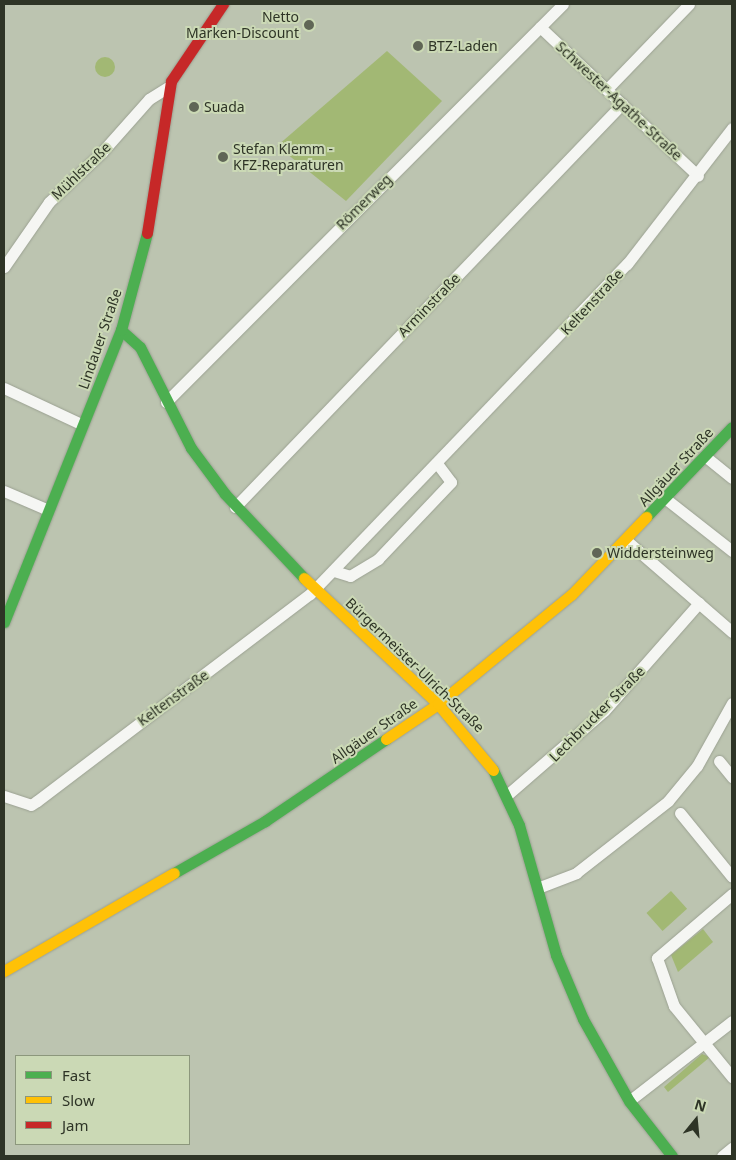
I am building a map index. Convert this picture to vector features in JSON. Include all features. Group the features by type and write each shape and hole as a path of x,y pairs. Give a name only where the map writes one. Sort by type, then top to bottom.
{"main road":[{"path":"171,83 222,4"},
{"name":"Lindauer Straße","path":"4,622 46,509 121,330 148,228 171,83"},
{"name":"Bürgermeister-Ulrich-Straße","path":"121,330 134,339 193,452 235,507 315,590 438,704 484,754 508,795 540,887 556,955 573,998 630,1101 672,1156"},
{"path":"115,346 146,363"},
{"name":"Allgäuer Straße","path":"4,971 265,821 438,704 504,652 627,541 732,427"}],"street":[{"name":"Römerweg","path":"166,402 563,4"},
{"path":"607,89 689,4"},
{"name":"Schwester-Agathe-Straße","path":"540,27 698,176"},
{"name":"Mühlstraße","path":"4,267 49,202 102,152 149,99 171,83"},
{"name":"Arminstraße","path":"235,507 622,104"},
{"name":"Keltenstraße","path":"4,796 30,805 37,801 315,590 438,465 627,264 698,176 732,128"},
{"path":"4,388 81,424"},
{"path":"706,457 732,478"},
{"path":"334,571 350,576 378,559 451,482 438,465"},
{"path":"4,491 46,509"},
{"path":"666,499 732,551"},
{"path":"627,541 732,632"},
{"name":"Lechbrucker Straße","path":"508,795 604,711 699,603"},
{"path":"540,887 591,863 668,800 697,766 732,703"},
{"path":"719,761 732,777"},
{"path":"680,813 732,877"},
{"path":"732,894 657,958 674,1006 732,1077"},
{"path":"630,1101 732,1021"},
{"path":"722,1156 732,1148"}],"green space":[{"path":"387,51 442,101 346,201 277,146"},
{"path":"105,57 112,60 115,67 112,74 105,77 98,74 95,67 98,60"},
{"path":"671,891 687,909 663,931 646,913"},
{"path":"703,929 713,942 678,972 671,955"},
{"path":"702,1054 710,1057 668,1092 664,1087"}],"traffic: fast":[{"path":"4,622 121,330 147,233"},
{"path":"121,330 140,347 191,448 225,494 304,578"},
{"path":"646,517 732,427"},
{"path":"174,873 265,821 386,739"},
{"path":"493,770 519,825 556,955 583,1019 629,1101 672,1156"}],"traffic: slow":[{"path":"386,739 438,704 572,594 646,517"},
{"path":"304,578 438,704 493,770"},
{"path":"4,971 174,873"}],"traffic: jam":[{"path":"147,233 171,81 223,4"}],"place":[{"name":"Netto Marken-Discount","path":"309,25"},
{"name":"BTZ-Laden","path":"418,46"},
{"name":"Suada","path":"194,107"},
{"name":"Stefan Klemm - KFZ-Reparaturen","path":"223,157"},
{"name":"Widdersteinweg","path":"597,553"}]}
